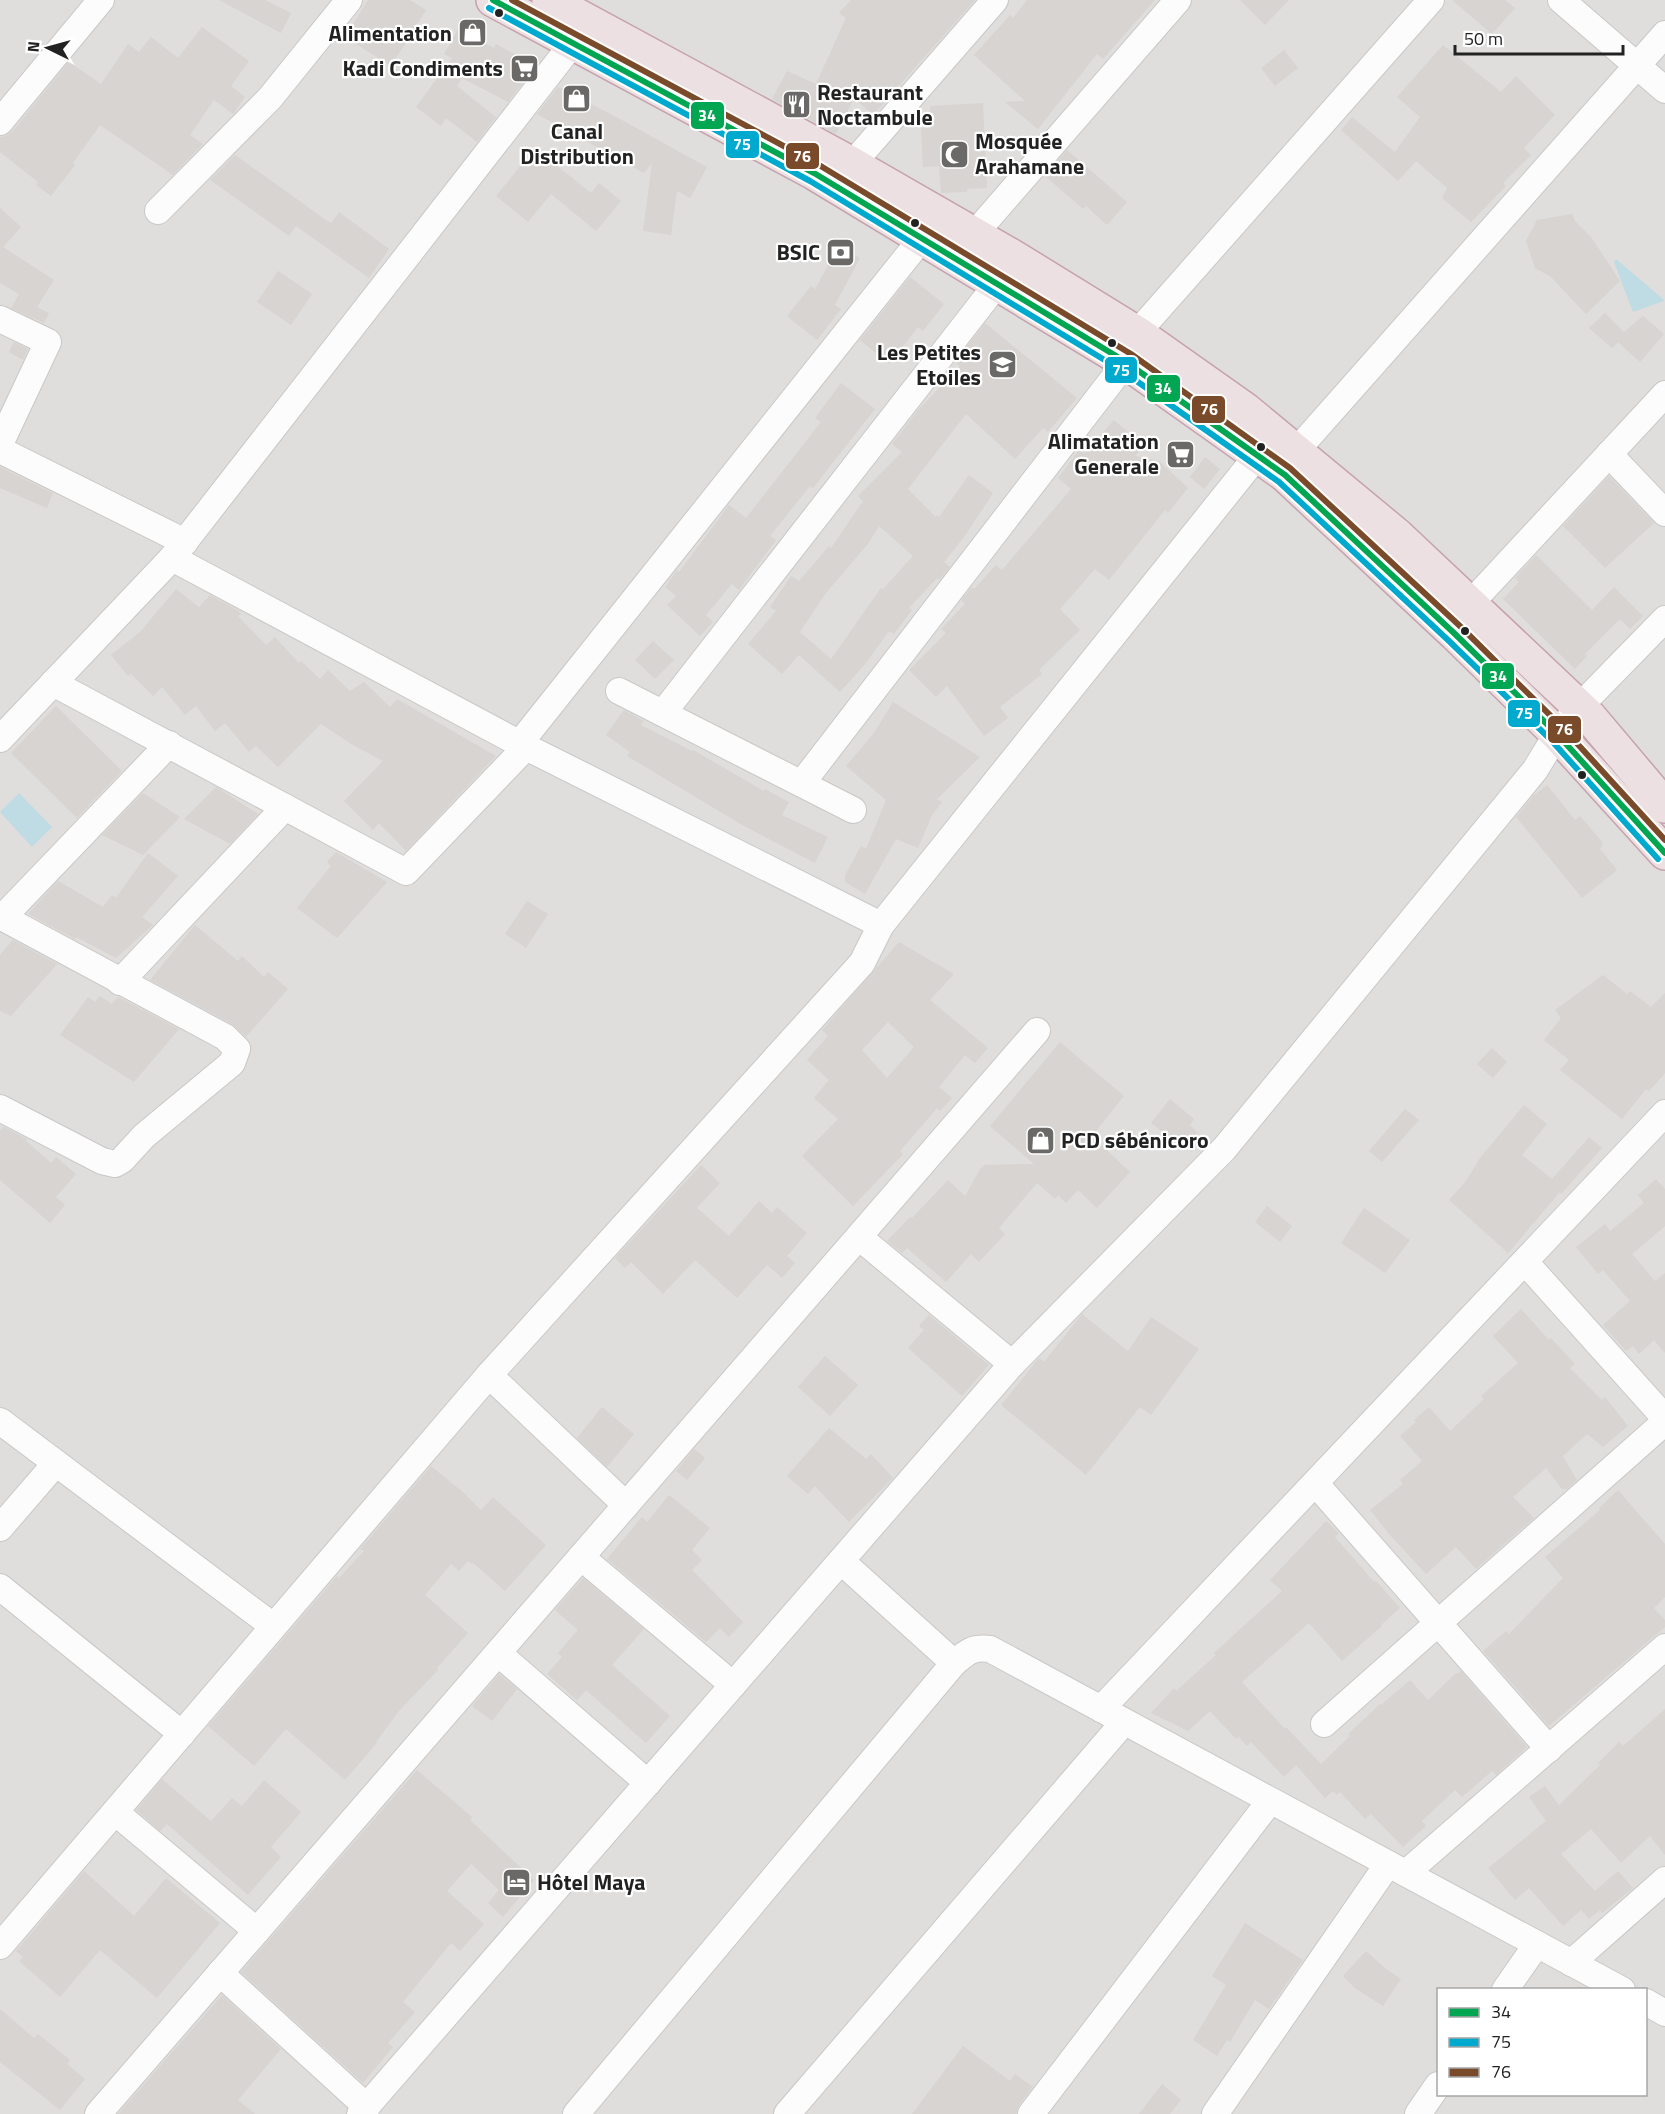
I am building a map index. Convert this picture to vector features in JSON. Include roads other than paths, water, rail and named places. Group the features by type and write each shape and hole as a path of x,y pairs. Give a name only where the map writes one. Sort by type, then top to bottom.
{"highway":[{"path":"493,0 814,173 843,175 922,238 964,246 997,284 1132,347"},
{"path":"549,0 1132,347 1277,447 1397,535 1580,707 1665,806"},
{"path":"1277,447 1285,475 1376,558 1557,734 1665,853"}],"street":[{"path":"158,211 270,98 349,0"},
{"path":"843,175 995,0"},
{"path":"964,246 1178,0"},
{"path":"802,783 1132,347 1431,0"},
{"path":"1561,0 1665,90"},
{"path":"0,122 94,2"},
{"path":"0,1946 489,1375 862,963 881,925 1277,447 1665,34"},
{"path":"0,739 179,550 573,43"},
{"path":"53,683 406,872 523,745 922,238"},
{"path":"663,713 997,284"},
{"path":"0,319 48,342 0,444"},
{"path":"1469,604 1665,394"},
{"path":"0,450 523,745 881,925"},
{"path":"1609,454 1665,513"},
{"path":"220,1973 363,2110 1012,1364 1224,1149 1535,770 1557,734 1665,619"},
{"path":"619,691 853,810"},
{"path":"0,1108 102,1161 115,1164 122,1160 144,1136 232,1063 237,1049 225,1037 2,916 169,744"},
{"path":"120,982 285,807"},
{"path":"98,2114 1037,1031"},
{"path":"1101,1709 1665,1113"},
{"path":"859,1237 1012,1364"},
{"path":"1324,1724 1665,1420 1525,1262"},
{"path":"489,1375 626,1505"},
{"path":"0,1421 273,1626"},
{"path":"0,1528 56,1463"},
{"path":"1316,1484 1549,1749"},
{"path":"581,1557 733,1685"},
{"path":"841,1561 954,1663"},
{"path":"0,1587 182,1734"},
{"path":"1215,2114 1397,1869 1549,1749 1665,1647"},
{"path":"576,2114 954,1663 966,1653 977,1648 990,1649 1620,1988"},
{"path":"498,1653 648,1783"},
{"path":"787,2114 1124,1722"},
{"path":"1031,2114 1270,1800"},
{"path":"115,1812 257,1931"},
{"path":"1572,1963 1665,1880"},
{"path":"1506,1988 1537,1944"},
{"path":"1647,2003 1665,2013"},
{"path":"1418,2114 1437,2086"}],"water":[{"path":"1616,259 1664,301 1633,312 1614,262"},
{"path":"19,793 52,827 32,847 0,812"}],"place":[{"name":"Alimentation","path":"473,33"},
{"name":"Kadi Condiments","path":"524,68"},
{"name":"Canal Distribution","path":"577,99"},
{"name":"Restaurant Noctambule","path":"796,105"},
{"name":"Mosquée Arahamane","path":"954,154"},
{"name":"BSIC","path":"841,252"},
{"name":"Les Petites Etoiles","path":"1002,365"},
{"name":"Alimatation Generale","path":"1180,454"},
{"name":"PCD sébénicoro","path":"1040,1140"},
{"name":"Hôtel Maya","path":"516,1882"}]}
